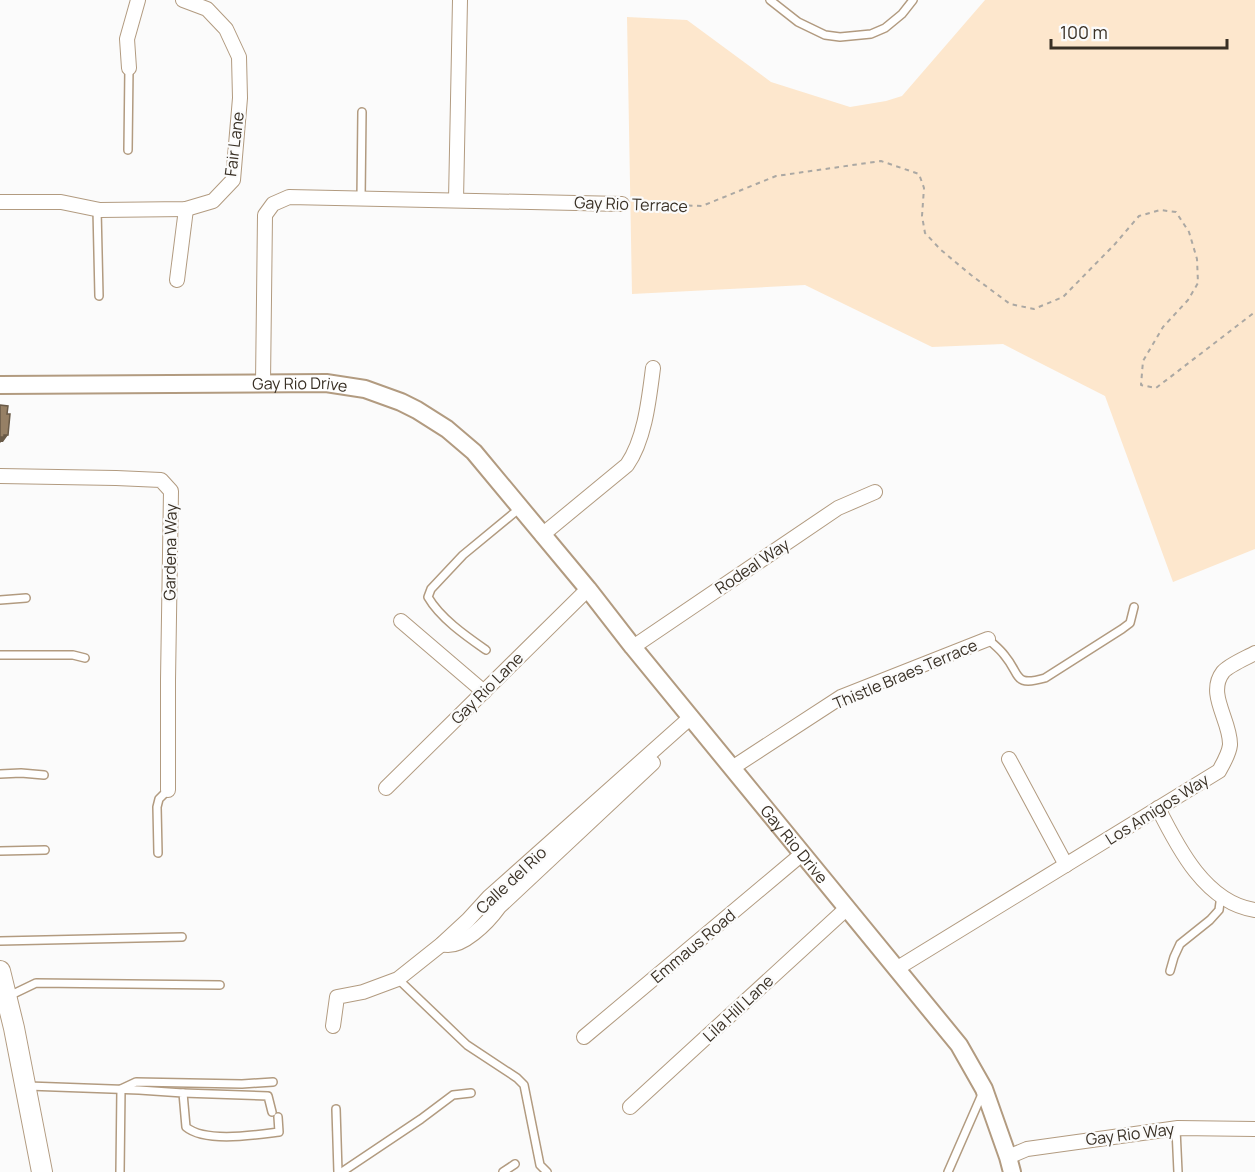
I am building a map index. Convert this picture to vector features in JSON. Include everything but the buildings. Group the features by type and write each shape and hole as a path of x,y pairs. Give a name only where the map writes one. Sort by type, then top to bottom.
{"main road":[{"path":"2,982 14,1028 42,1172"}],"street":[{"path":"129,68 127,39 138,0"},
{"name":"Fair Lane","path":"0,202 61,202 97,209 186,209 213,201 233,180 240,98 239,57 226,29 207,9 183,0"},
{"path":"456,200 460,0"},
{"name":"Gay Rio Terrace","path":"263,383 265,215 273,204 289,197 622,204"},
{"path":"177,280 186,209"},
{"path":"542,535 627,465 634,456 648,409 653,368"},
{"name":"Gay Rio Drive","path":"0,385 317,382 383,395 417,410 447,429 474,452 588,589 846,909 959,1045 984,1089 1010,1164"},
{"name":"Gardena Way","path":"0,476 161,480 171,491 168,790"},
{"name":"Rodeal Way","path":"633,647 838,508 875,492"},
{"name":"Gay Rio Lane","path":"386,788 588,589"},
{"path":"401,621 484,692"},
{"name":"Thistle Braes Terrace","path":"732,768 841,697 988,639"},
{"name":"Los Amigos Way","path":"896,969 1219,771 1229,752 1230,742 1217,695 1217,682 1224,670 1255,653"},
{"name":"Calle del Rio","path":"333,1026 337,997 363,992 398,979 442,944 489,897 694,720"},
{"path":"1009,759 1066,865"},
{"path":"1158,808 1179,849 1199,875 1221,895 1243,908 1255,910"},
{"name":"Emmaus Road","path":"584,1037 802,854"},
{"name":"Lila Hill Lane","path":"630,1107 846,909"},
{"name":"Gay Rio Way","path":"1010,1164 1027,1149 1176,1129 1255,1129"}],"lane":[{"path":"770,0 798,22 825,35 840,38 871,34 885,28 902,14 913,0"},
{"path":"128,150 129,68"},
{"path":"361,198 362,112"},
{"path":"97,209 99,296"},
{"path":"486,650 456,628 428,597 431,589 463,555 520,508"},
{"path":"0,600 26,598"},
{"path":"988,639 1006,657 1019,678 1032,681 1045,678 1122,629 1130,623 1134,607"},
{"path":"0,655 73,655 85,658"},
{"path":"0,774 44,775"},
{"path":"158,853 157,807 159,799 168,790"},
{"path":"0,851 45,850"},
{"path":"1170,971 1180,944 1219,910 1221,895"},
{"path":"0,940 182,937"},
{"path":"398,979 467,1045 524,1085 540,1166 547,1172"},
{"path":"2,982 220,985"},
{"path":"121,1089 136,1082 242,1084 273,1082"},
{"path":"26,1086 268,1096 279,1132 241,1137 192,1132 186,1127 183,1093"},
{"path":"120,1172 121,1089"},
{"path":"948,1172 984,1089"},
{"path":"336,1109 340,1172 421,1119 453,1095 471,1093"},
{"path":"1176,1129 1178,1172"},
{"path":"503,1172 514,1164"}],"path":[{"name":"Gay Rio Terrace","path":"622,204 702,206 776,176 882,161 919,174 924,188 922,216 926,233 941,250 1010,304 1034,309 1063,297 1115,244 1138,216 1160,210 1176,212 1189,232 1197,259 1198,283 1188,300 1164,327 1143,361 1141,385 1156,388 1255,312"}],"shaded area":[{"path":"985,0 1255,0 1255,549 1173,582 1105,396 1003,344 932,347 805,285 632,294 627,17 687,20 771,82 850,107 902,96"}]}
